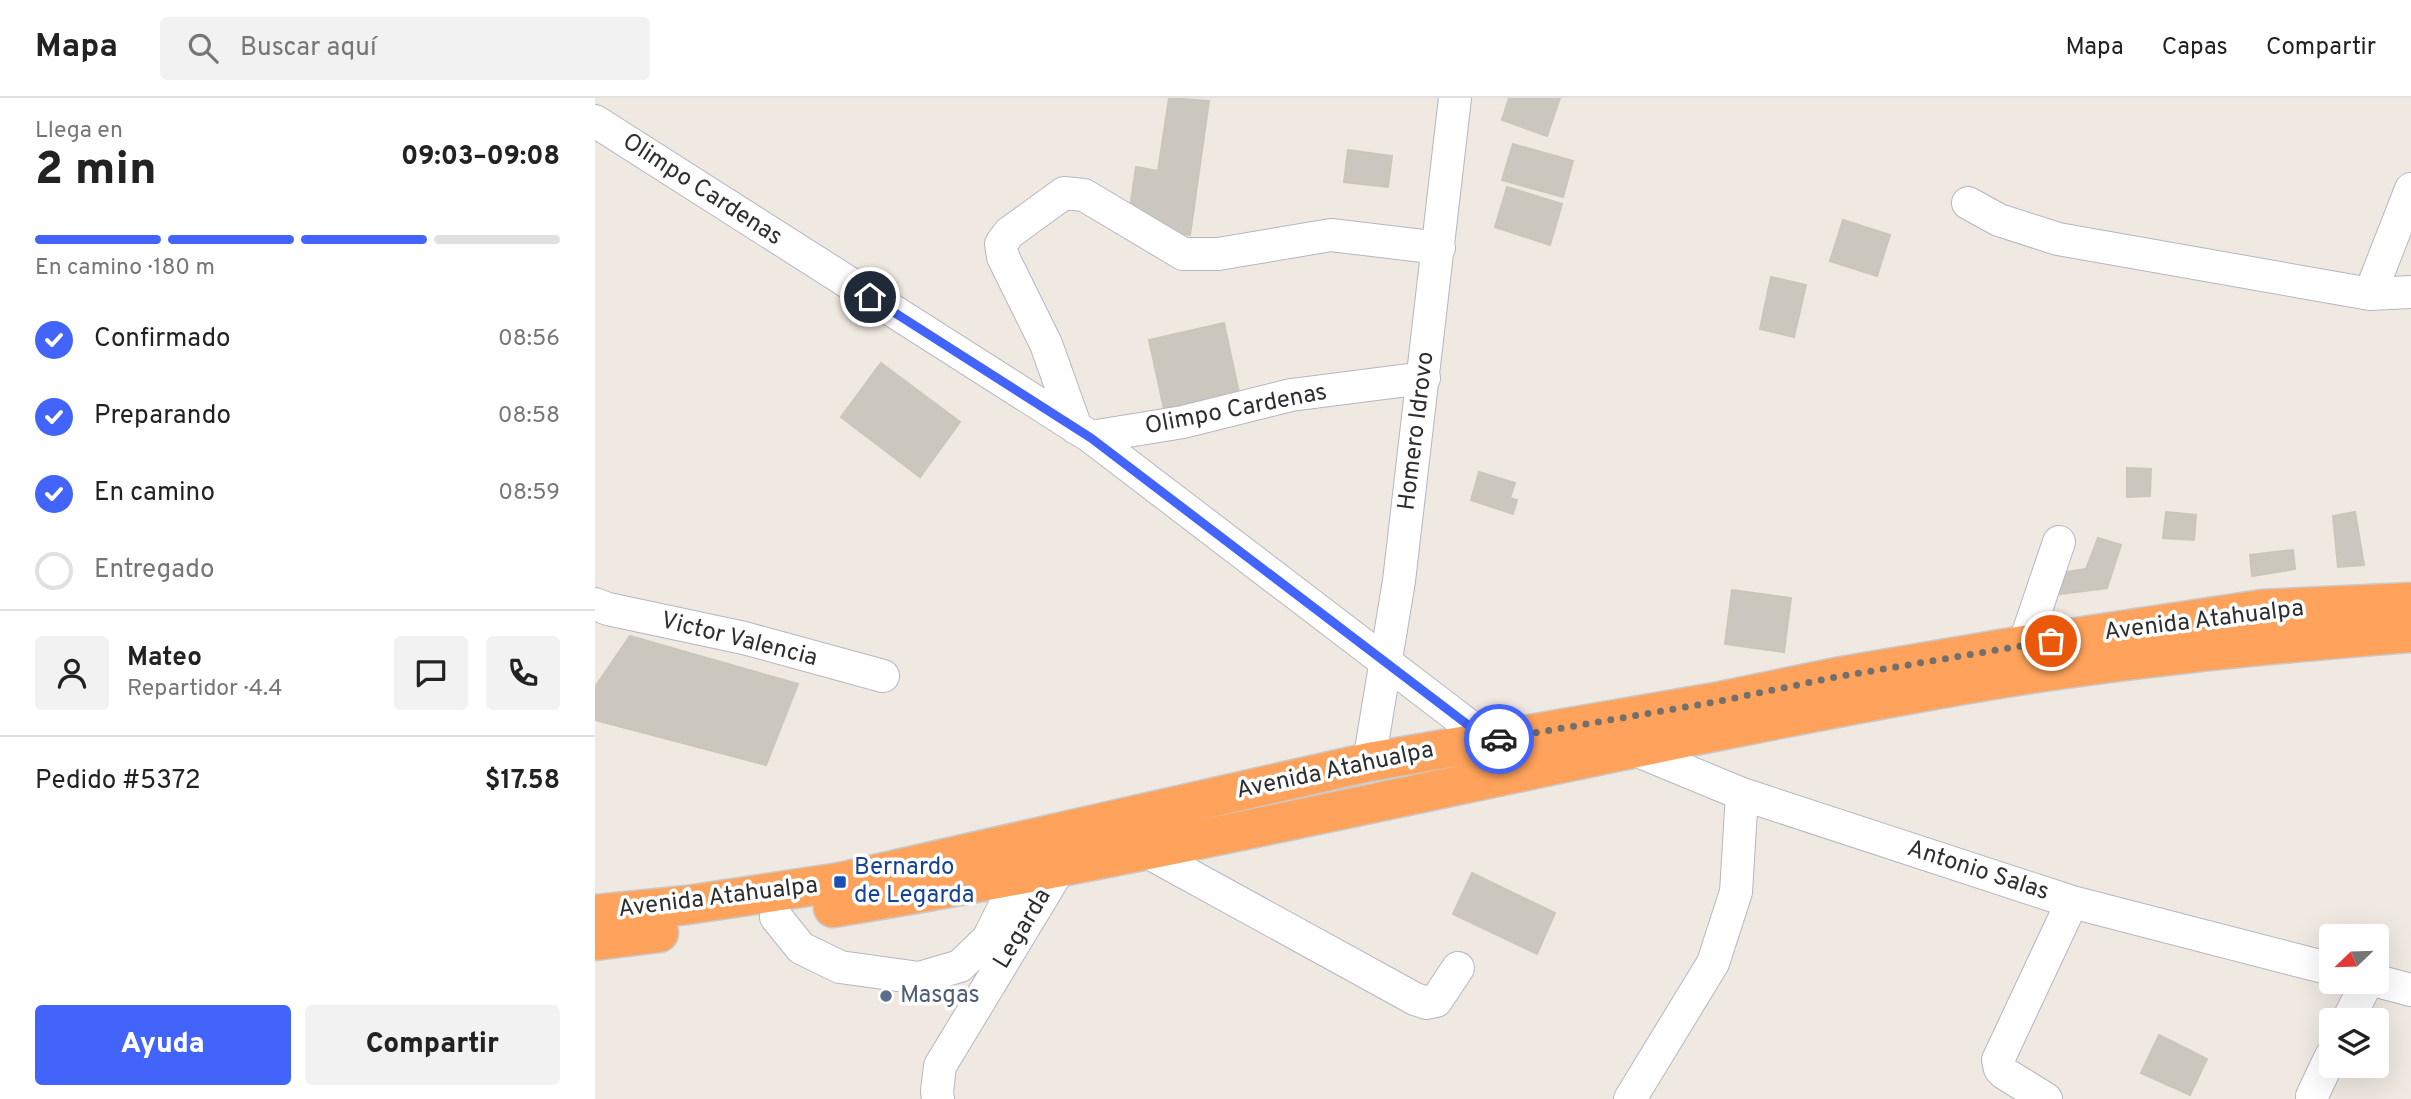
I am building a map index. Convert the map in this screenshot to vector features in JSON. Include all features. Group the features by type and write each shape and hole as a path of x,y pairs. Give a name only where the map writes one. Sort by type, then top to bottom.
{"highway":[{"name":"Avenida Atahualpa","path":"595,914 687,905 1061,848 1369,762 1715,702 1836,677 2262,609 2411,602"},
{"name":"Avenida Atahualpa","path":"595,941 776,917 1020,875 1061,848 1142,849 1965,684 2224,648 2411,633"}],"street":[{"name":"Homero Idrovo","path":"1369,762 1399,581 1455,98"},
{"name":"Olimpo Cardenas","path":"595,121 1084,433 1183,422 1291,395 1424,378"},
{"path":"2370,294 2411,189"},
{"path":"1439,248 1331,235 1218,254 1183,254 1084,195 1063,193 1009,233 1002,244 1003,257 1046,344 1084,433 1489,741"},
{"path":"1968,203 1999,220 2058,239 2370,294 2411,292"},
{"path":"2024,645 2059,542"},
{"name":"Victor Valencia","path":"595,604 744,638 883,676"},
{"name":"Antonio Salas","path":"1633,749 1742,794 2072,902 2319,966"},
{"path":"1630,1099 1713,963 1736,892 1742,794"},
{"name":"Legarda","path":"938,1099 940,1066 1061,848"},
{"path":"1142,849 1415,999 1427,1003 1436,1001 1458,968"},
{"path":"776,917 801,948 840,967 919,978 960,966 988,939 1020,875"},
{"path":"2046,1099 2004,1073 1998,1060 2072,902"},
{"path":"2389,984 2411,990"},
{"path":"2312,1096 2321,1078"}],"building":[{"path":"1169,98 1209,101 1190,235 1152,229 1129,215 1136,167 1158,171"},
{"path":"1509,98 1560,98 1547,136 1502,120"},
{"path":"1513,144 1573,161 1563,197 1502,180"},
{"path":"1348,150 1392,156 1388,187 1344,182"},
{"path":"1507,187 1562,204 1550,245 1495,227"},
{"path":"1843,220 1890,235 1877,276 1830,261"},
{"path":"1771,277 1806,285 1794,337 1760,329"},
{"path":"1224,323 1239,393 1164,409 1149,340"},
{"path":"881,363 960,422 920,477 841,417"},
{"path":"2127,468 2151,469 2150,496 2127,497"},
{"path":"1479,472 1515,483 1510,498 1517,500 1513,514 1471,500"},
{"path":"2166,512 2196,515 2194,540 2163,538"},
{"path":"2355,512 2364,565 2338,567 2333,516"},
{"path":"2098,538 2121,545 2107,588 2052,595 2053,574 2086,569"},
{"path":"2293,550 2295,569 2252,576 2250,555"},
{"path":"1732,590 1791,598 1784,652 1725,644"},
{"path":"630,636 798,684 766,765 595,720 595,687"},
{"path":"1472,873 1555,913 1537,954 1453,914"},
{"path":"2159,1035 2207,1059 2190,1095 2141,1073"}],"way so far":[{"path":"1499,739 1715,702 1836,677 2051,641"}],"place":[{"name":"Bernardo de Legarda","path":"840,882"},
{"name":"Masgas","path":"886,996"}],"route":[{"path":"870,297 1091,438 1489,741 1499,739"}]}
